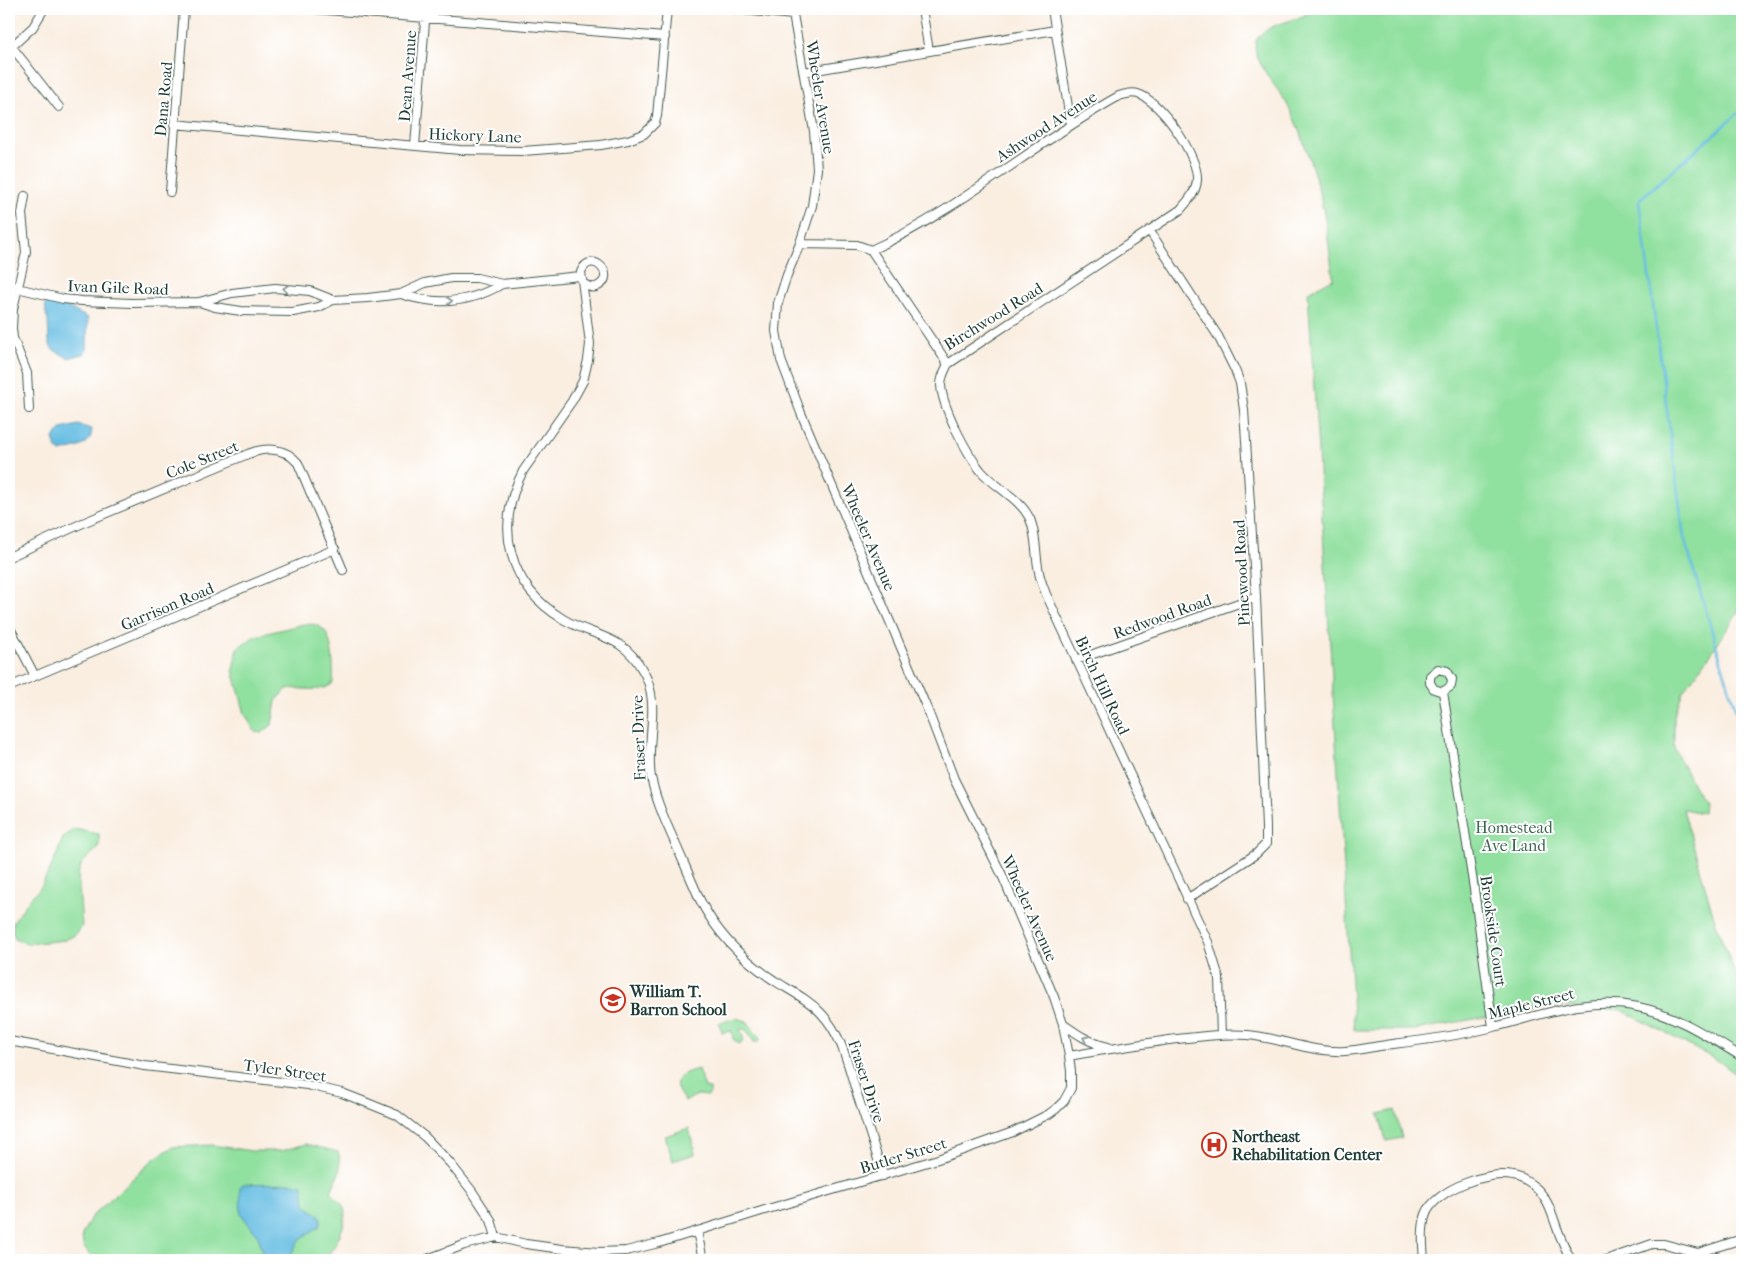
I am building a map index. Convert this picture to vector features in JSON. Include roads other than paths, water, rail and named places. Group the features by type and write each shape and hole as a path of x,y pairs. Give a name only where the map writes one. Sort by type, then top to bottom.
{"street":[{"path":"44,9 33,28 10,48 59,107"},
{"name":"Dana Road","path":"170,192 184,9"},
{"path":"314,9 665,37"},
{"name":"Dean Avenue","path":"415,146 426,9"},
{"name":"Hickory Lane","path":"174,124 460,150 523,151 601,145 637,138 650,129 657,116 667,9"},
{"path":"733,9 793,12"},
{"path":"922,9 929,51"},
{"path":"1052,9 1071,125"},
{"name":"Wheeler Avenue","path":"793,12 814,131 817,169 812,206 800,244 780,293 776,312 777,341 784,369 928,711 954,778 1002,875 1050,989 1062,1024 1069,1056"},
{"path":"804,72 1055,30"},
{"name":"Ashwood Avenue","path":"871,250 920,225 1071,125 1119,96 1128,93 1138,94 1146,98 1170,121 1196,169 1195,189"},
{"name":"Birchwood Road","path":"871,250 948,364 1180,210 1195,189"},
{"path":"25,196 22,214 26,252 17,288 12,328 13,338 27,372 29,409"},
{"name":"Pinewood Road","path":"1149,230 1218,336 1240,383 1246,424 1256,597 1266,844 1256,854 1187,898"},
{"path":"800,244 857,245 871,250"},
{"name":"Ivan Gile Road","path":"199,302 232,310 275,313 310,310 333,300 401,294 425,283 450,278 477,278 502,284 582,280"},
{"name":"Fraser Drive","path":"582,280 590,344 586,369 579,390 517,482 508,519 508,538 512,556 523,582 540,603 564,620 617,642 632,655 643,671 648,680 652,698 652,783 660,810 699,898 718,931 731,945 760,970 810,1003 831,1026 843,1049 883,1176"},
{"name":"Ivan Gile Road","path":"401,294 427,301 453,301 478,296 502,284"},
{"name":"Ivan Gile Road","path":"9,286 82,302 199,302 232,293 275,288 310,291 333,300"},
{"name":"Birch Hill Road","path":"948,364 943,373 941,384 944,399 962,442 982,471 1018,502 1029,518 1035,537 1038,571 1042,582 1076,660 1208,942 1217,969 1220,998 1220,1035"},
{"name":"Cole Street","path":"9,557 184,480 255,452 271,449 286,453 298,463 343,570"},
{"name":"Garrison Road","path":"9,687 335,549"},
{"name":"Redwood Road","path":"1076,660 1256,597"},
{"path":"9,626 35,676"},
{"name":"Brookside Court","path":"1443,692 1474,889 1493,1027"},
{"name":"Maple Street","path":"1220,1035 1262,1036 1319,1050 1346,1051 1419,1041 1493,1027 1563,1007 1591,1004 1621,1004 1652,1011 1684,1022 1742,1057"},
{"path":"1062,1024 1083,1038 1098,1045 1112,1048"},
{"path":"1069,1056 1112,1048 1220,1035"},
{"name":"Tyler Street","path":"9,1041 145,1066 307,1085 342,1093 360,1100 397,1115 426,1137 472,1191 490,1220 496,1237"},
{"name":"Butler Street","path":"425,1260 464,1245 496,1237 542,1247 612,1252 641,1248 883,1176 988,1142 1049,1114 1064,1101 1070,1088 1071,1071 1069,1056"},
{"path":"1424,1260 1424,1224 1426,1214 1441,1196 1448,1190 1464,1184 1503,1175 1522,1179 1537,1189 1552,1213 1571,1260"},
{"path":"697,1231 703,1260"},
{"path":"1606,1260 1652,1244 1664,1244 1698,1252 1742,1239"}],"water":[{"path":"45,301 58,302 88,318 87,347 84,354 68,358 52,349 49,343 46,314"},
{"path":"78,425 92,429 89,440 78,448 61,452 56,448 53,439 61,429"},
{"path":"292,1183 303,1185 305,1205 321,1217 321,1225 299,1240 288,1260 262,1260 262,1249 258,1236 241,1214 240,1187 243,1184"}],"waterway":[{"path":"1742,110 1639,200 1684,538 1742,731"}],"place":[{"name":"William T. Barron School","path":"613,1000"},
{"name":"Northeast Rehabilitation Center","path":"1214,1145"}],"park label":[{"name":"Homestead Ave Land","path":"1514,836"}]}
